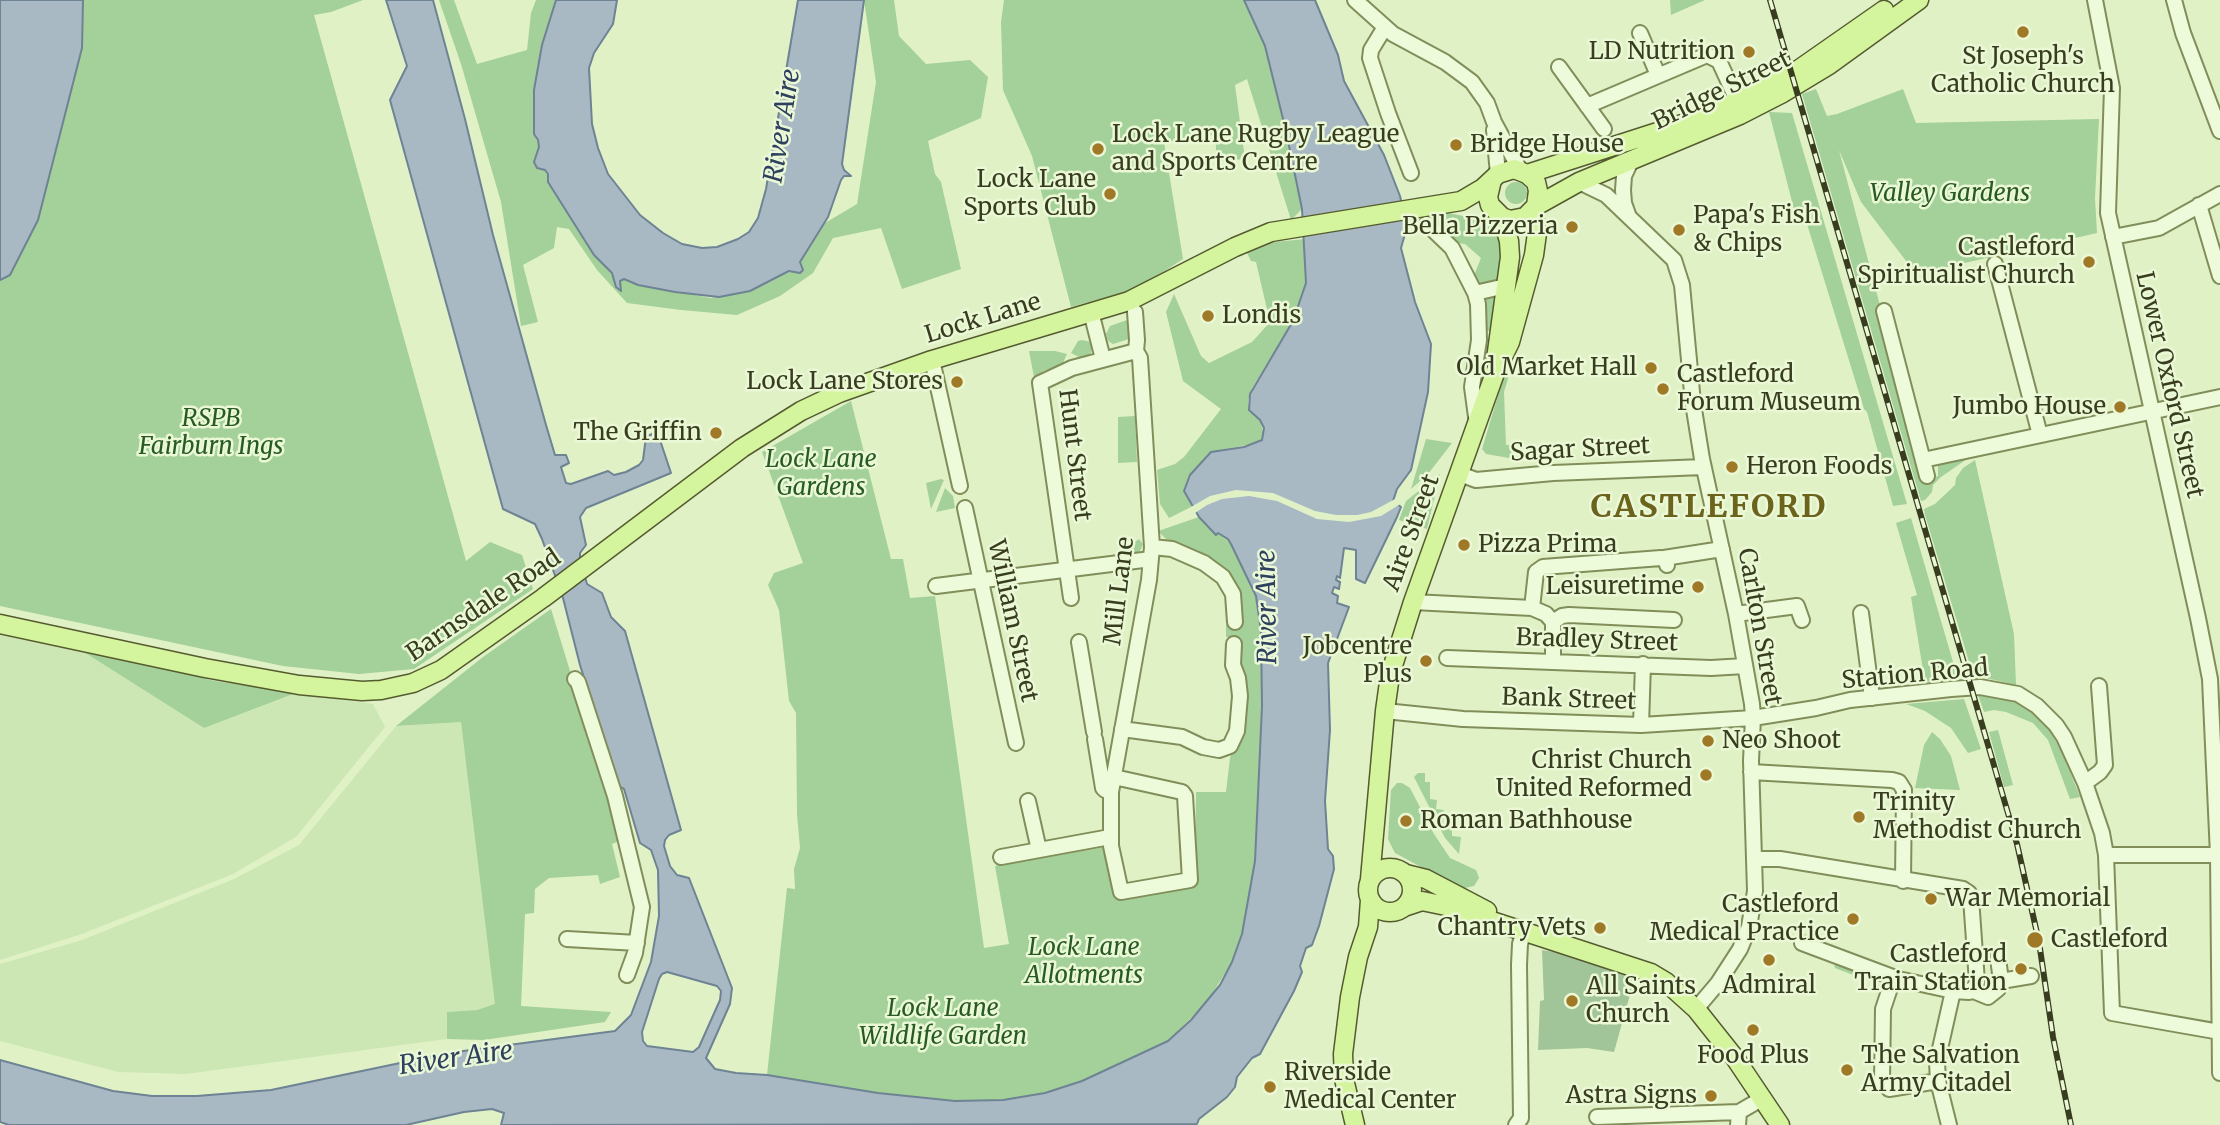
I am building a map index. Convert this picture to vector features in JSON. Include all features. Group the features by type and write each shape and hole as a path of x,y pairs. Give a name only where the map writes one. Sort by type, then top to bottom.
{"main road":[{"name":"Bridge Street","path":"1523,172 1704,117 1798,70 1891,9 1919,0"},
{"name":"Bridge Street","path":"1535,208 1579,182 1758,106 1829,65 1891,9"},
{"path":"1506,170 1523,172 1535,183 1538,191 1535,208 1525,217 1518,219 1461,201 1506,170"},
{"path":"1495,177 1488,197 1499,215"},
{"name":"Lock Lane","path":"716,467 810,407 839,393 932,360 1129,301 1235,247 1271,232 1461,201"},
{"name":"Aire Street","path":"1370,878 1384,711 1390,675 1534,255 1537,233 1535,208"},
{"name":"Aire Street","path":"1499,215 1510,249 1503,345"},
{"name":"Barnsdale Road","path":"0,624 237,675 299,685 381,690 426,679 441,670 552,591 716,467"},
{"path":"1373,845 1399,871 1410,880 1412,895 1399,909 1379,910 1367,893 1370,878 1380,870 1399,871 1426,879 1524,931"},
{"path":"1355,1125 1344,1079 1343,1054 1350,997 1358,957 1368,927 1370,900"},
{"path":"1368,927 1399,909 1422,901 1651,973 1666,982 1696,1009 1780,1125"}],"street":[{"path":"1355,0 1393,34 1445,62 1472,82 1487,103 1494,122 1523,172"},
{"name":"Lower Oxford Street","path":"2095,0 2112,89 2108,213 2210,679 2218,855 2220,1073"},
{"path":"2174,0 2183,33 2220,131"},
{"path":"1385,27 1371,50 1370,58 1411,173"},
{"path":"1640,33 1658,75"},
{"path":"1587,106 1707,55 1718,61 1737,100 1740,109 1732,118"},
{"path":"1559,67 1604,129"},
{"path":"1737,100 1745,107 1758,106"},
{"path":"1494,122 1495,177"},
{"path":"1631,161 1624,176 1623,190 1624,204 1634,223"},
{"name":"Carlton Street","path":"1579,182 1606,195 1674,260 1682,285 1693,403 1703,467 1737,614 1753,718 1751,772 1755,891 1745,940 1718,983 1696,1009"},
{"path":"2113,237 2159,228 2220,194"},
{"path":"2199,205 2220,276"},
{"path":"1427,225 1452,248 1478,304 1479,340 1472,387 1477,425"},
{"path":"1996,264 2040,435"},
{"path":"1475,293 1506,286"},
{"path":"1884,311 1927,476"},
{"name":"Hunt Street","path":"1091,312 1103,359"},
{"name":"Mill Lane","path":"1113,785 1151,553 1135,312"},
{"path":"1479,340 1503,345"},
{"name":"Hunt Street","path":"1071,598 1040,383 1072,368 1136,351"},
{"path":"932,360 960,486"},
{"path":"1923,460 2220,397"},
{"name":"Sagar Street","path":"1460,474 1476,480 1543,474 1703,467"},
{"name":"William Street","path":"965,508 1016,743"},
{"path":"936,586 1066,570 1172,549 1204,564 1223,577 1233,594 1235,622"},
{"path":"1532,608 1536,572 1539,568 1665,561 1672,555 1722,549"},
{"path":"1413,602 1532,608 1546,614 1553,622 1553,662"},
{"path":"1737,614 1797,606 1802,620"},
{"path":"1861,613 1872,698"},
{"path":"1553,622 1569,615 1674,620"},
{"path":"1079,642 1104,788 1105,790 1113,785 1182,792 1185,796 1190,880 1121,891 1110,836 1113,785"},
{"path":"1122,729 1182,737 1203,747 1219,750 1230,746 1237,731 1240,696 1233,665 1234,645"},
{"name":"Bradley Street","path":"1456,653 1553,662 1711,668 1745,666"},
{"path":"1641,725 1643,664"},
{"path":"575,679 615,796 642,907 632,966 626,975"},
{"path":"2085,783 2105,765 2099,686"},
{"name":"Station Road","path":"1753,718 1872,698 1980,687 2018,694 2037,706 2056,725 2073,754 2102,833 2106,855 2112,1013 2219,1032"},
{"name":"Bank Street","path":"1384,711 1463,719 1641,725 1753,718"},
{"path":"1751,772 1899,782 1904,790 1903,881"},
{"path":"1028,801 1039,850"},
{"path":"1000,857 1110,836"},
{"path":"2106,855 2218,855"},
{"path":"1754,859 1780,859 1963,889 1969,893 1977,982 1970,991"},
{"path":"1516,1125 1521,1118 1519,965 1524,931"},
{"path":"567,939 637,943"},
{"path":"1802,943 1883,971 1898,979 1953,991 1970,991 1982,997 1992,996 1998,989 2001,981 1998,958"},
{"path":"2001,981 2031,976"},
{"path":"1898,979 1892,982 1884,1009 1882,1081 1885,1088 1889,1089 1938,1081"},
{"path":"1949,1125 1938,1081 1937,1062 1953,991"},
{"path":"1597,1117 1739,1119 1763,1098"}],"green space":[{"name":"RSPB Fairburn Ings","path":"0,0 363,0 331,12 314,15 466,561 490,542 522,555 533,589 414,669 359,674 283,666 0,606"},
{"path":"439,0 454,0 477,64 527,50 531,13 536,0 556,0 542,45 534,90 533,128 539,147 534,163 537,168 549,174 548,182 594,255 612,273 616,288 620,290 620,280 624,279 638,285 711,298 750,291 801,267 803,255 825,223 857,204 876,82 864,0 894,0 899,36 926,64 970,60 988,77 981,118 928,141 935,174 941,182 961,269 902,289 881,228 833,238 813,273 780,296 737,315 681,310 627,303 597,270 569,229 557,227 554,248 523,265 538,322 521,326 501,202 461,64"},
{"name":"Lock Lane Rugby League and Sports Centre","path":"1004,0 1244,0 1265,46 1302,209 1291,220 1247,79 1235,85 1245,159 1217,161 1215,135 1164,142 1183,259 1139,288 1071,307 1032,156 1003,90 1001,22"},
{"path":"1670,0 1705,0 1671,15"},
{"name":"Valley Gardens","path":"1816,89 1827,116 1903,89 1916,123 2099,119 2095,198 2097,233 1916,274 1861,202 1839,150 1926,480 1938,476 1938,463 1966,454 1967,459 1941,477 1925,500 1921,501 1802,94"},
{"path":"1769,112 1792,113 1907,504 1893,506 1867,412 1807,224 1798,225"},
{"path":"1512,182 1520,182 1527,189 1527,197 1520,204 1512,204 1505,197 1505,189"},
{"path":"1444,212 1482,220 1501,234 1503,276 1494,284 1480,285 1475,280 1481,258 1432,222 1430,214"},
{"path":"1305,239 1306,283 1301,300 1293,321 1252,388 1248,401 1249,410 1260,420 1264,436 1257,443 1220,450 1190,475 1184,491 1193,506 1169,518 1160,504 1157,470 1175,464 1184,457 1221,409 1183,381 1166,312 1174,294 1201,356 1209,363 1252,342 1270,322 1256,262 1251,261 1246,251 1275,242"},
{"path":"1498,294 1494,330 1487,331 1485,297"},
{"path":"1130,319 1129,339 1113,344 1108,341 1106,334 1110,326"},
{"path":"1078,341 1091,342 1092,346 1091,353 1083,359 1071,353"},
{"path":"1029,351 1067,354 1062,365 1043,371 1035,382"},
{"path":"1510,372 1504,392 1506,445 1515,445 1515,459 1486,454 1482,449 1504,375"},
{"path":"851,401 891,559 903,559 910,598 935,596 984,948 1009,944 995,866 1111,846 1121,891 1195,879 1196,792 1226,792 1230,758 1240,726 1241,638 1226,637 1226,624 1240,624 1236,596 1194,551 1168,541 1158,531 1199,517 1216,534 1218,532 1228,539 1256,596 1261,631 1262,706 1255,861 1242,934 1232,962 1207,1002 1168,1041 1082,1081 1045,1093 1003,1100 955,1101 878,1093 767,1075 787,888 795,889 794,869 800,848 796,713 789,701 779,610 768,585 774,573 803,563 762,452"},
{"path":"1135,416 1137,462 1118,463 1118,417"},
{"path":"1426,439 1452,443 1428,474 1411,489"},
{"path":"1975,460 2014,634 2016,685 1973,675 1925,515 1924,509 1935,504 1955,485 1963,468"},
{"path":"1440,474 1427,529 1399,520 1406,501"},
{"path":"944,480 931,509 926,483"},
{"path":"945,488 953,496 955,508 936,512"},
{"path":"1911,518 1959,679 1925,682 1911,597 1917,595 1896,523"},
{"path":"1139,539 1143,544 1140,551 1125,555 1122,551"},
{"path":"551,609 622,840 612,844 620,877 600,884 598,875 549,878 535,889 534,913 525,914 521,1006 611,1012 605,1022 484,1040 447,1039 447,1012 477,1010 495,1004 461,722 396,726 483,657"},
{"path":"0,632 79,649 204,728 297,693 373,704 385,727 296,837 233,874 82,934 0,960"},
{"path":"79,649 215,681 296,693 204,728"},
{"path":"1994,693 2013,698 2043,718 2063,754 2080,797 2070,799 2048,740 2033,723 2006,712 1984,712 1978,695"},
{"path":"1964,699 1981,749 1968,753 1951,728 1925,711 1906,704"},
{"path":"461,722 496,1004 477,1010 447,1012 447,1039 186,1074 118,1072 0,1041 0,964 82,940 234,879 299,845 396,726"},
{"path":"1998,730 2013,785 2004,787 1989,732"},
{"path":"1932,732 1951,756 1960,790 1915,788 1924,745"},
{"path":"1418,773 1425,773 1425,782 1430,782 1430,799 1437,800 1436,809 1444,810 1443,825 1452,826 1452,836 1461,837 1459,854 1445,838 1414,777"},
{"path":"1397,783 1410,788 1450,858 1476,870 1479,878 1474,886 1458,887 1395,853 1388,839 1391,790"},
{"path":"1542,950 1566,954 1635,977 1614,1052 1587,1048 1538,1050 1540,1001 1544,1000"},
{"path":"1841,959 1874,972 1874,977 1869,981 1835,968 1834,963"}],"water":[{"path":"0,0 83,0 82,48 38,220 10,275 0,280"},
{"name":"River Aire","path":"386,0 433,0 493,235 546,425 555,455 566,455 569,463 561,467 566,483 571,484 608,471 614,475 639,465 643,460 646,437 654,433 660,440 671,473 586,508 580,517 586,545 580,553 580,559 587,584 602,593 611,617 625,631 681,830 669,835 664,846 670,866 677,875 689,878 732,988 730,1004 706,1058 715,1069 736,1073 955,1101 1003,1100 1045,1093 1082,1081 1168,1041 1191,1020 1220,985 1242,934 1255,861 1262,706 1261,631 1256,596 1231,544 1218,533 1216,535 1199,517 1184,491 1190,475 1211,452 1244,447 1262,440 1264,428 1249,410 1250,394 1293,321 1306,283 1302,209 1286,131 1265,46 1244,0 1315,0 1338,55 1344,81 1384,155 1400,196 1407,227 1401,248 1415,302 1431,344 1428,392 1411,470 1397,489 1393,501 1401,507 1397,517 1365,583 1356,579 1356,550 1344,548 1340,578 1337,576 1336,580 1340,582 1339,589 1334,587 1332,593 1338,596 1337,603 1349,607 1328,663 1330,730 1325,801 1328,849 1333,856 1334,869 1319,926 1312,945 1306,948 1300,966 1302,972 1294,991 1260,1054 1252,1058 1237,1077 1235,1087 1227,1097 1199,1119 1197,1124 501,1125 504,1113 492,1109 464,1112 406,1125 9,1125 0,1122 0,1060 113,1091 152,1096 197,1096 271,1090 448,1053 615,1031 631,1015 651,962 659,916 658,870 651,850 640,843 624,789 618,786 580,665 563,598 542,539 535,524 503,509 390,100 407,66","holes":["667,972 717,986 721,991 720,1000 699,1047 693,1052 647,1046 643,1041 642,1032 662,974"]},
{"name":"River Aire","path":"556,0 617,0 613,24 594,53 589,68 592,124 598,148 608,174 640,215 682,244 702,248 717,247 738,239 749,232 758,218 766,189 798,0 864,0 842,164 851,176 844,176 841,180 828,217 800,262 803,270 800,273 789,271 750,291 719,297 638,285 624,279 620,281 621,291 616,287 612,273 594,255 548,182 548,174 537,168 534,162 539,147 534,134 534,90 542,45"}],"pier":[{"path":"1236,490 1273,493 1315,511 1336,515 1371,512 1397,498 1402,503 1381,516 1349,522 1317,519 1277,501 1249,496 1222,499 1195,513 1191,507 1210,496"}],"railway":[{"path":"1770,0 2017,844 2039,942 2053,1037 2071,1125"}],"place":[{"name":"St Joseph's Catholic Church","path":"2023,32"},
{"name":"LD Nutrition","path":"1749,52"},
{"name":"Bridge House","path":"1456,145"},
{"name":"Lock Lane Rugby League and Sports Centre","path":"1098,149"},
{"name":"Lock Lane Sports Club","path":"1110,194"},
{"name":"Bella Pizzeria","path":"1572,227"},
{"name":"Papa's Fish & Chips","path":"1679,230"},
{"name":"Castleford Spiritualist Church","path":"2089,262"},
{"name":"Londis","path":"1208,316"},
{"name":"Old Market Hall","path":"1651,368"},
{"name":"Lock Lane Stores","path":"957,382"},
{"name":"Castleford Forum Museum","path":"1663,389"},
{"name":"Jumbo House","path":"2120,407"},
{"name":"The Griffin","path":"716,433"},
{"name":"Heron Foods","path":"1732,467"},
{"name":"Pizza Prima","path":"1464,545"},
{"name":"Leisuretime","path":"1698,587"},
{"name":"Jobcentre Plus","path":"1426,661"},
{"name":"Neo Shoot","path":"1708,741"},
{"name":"Christ Church United Reformed","path":"1706,775"},
{"name":"Trinity Methodist Church","path":"1859,817"},
{"name":"Roman Bathhouse","path":"1406,821"},
{"name":"War Memorial","path":"1931,899"},
{"name":"Castleford Medical Practice","path":"1853,919"},
{"name":"Chantry Vets","path":"1600,928"},
{"name":"Castleford","path":"2035,940"},
{"name":"Admiral","path":"1769,960"},
{"name":"Castleford Train Station","path":"2021,969"},
{"name":"All Saints Church","path":"1572,1001"},
{"name":"Food Plus","path":"1753,1030"},
{"name":"The Salvation Army Citadel","path":"1847,1070"},
{"name":"Riverside Medical Center","path":"1270,1087"},
{"name":"Astra Signs","path":"1711,1096"}],"district":[{"name":"CASTLEFORD","path":"1709,508"}],"park label":[{"name":"Lock Lane Gardens","path":"821,474"},
{"name":"Lock Lane Allotments","path":"1084,962"},
{"name":"Lock Lane Wildlife Garden","path":"943,1023"}]}
